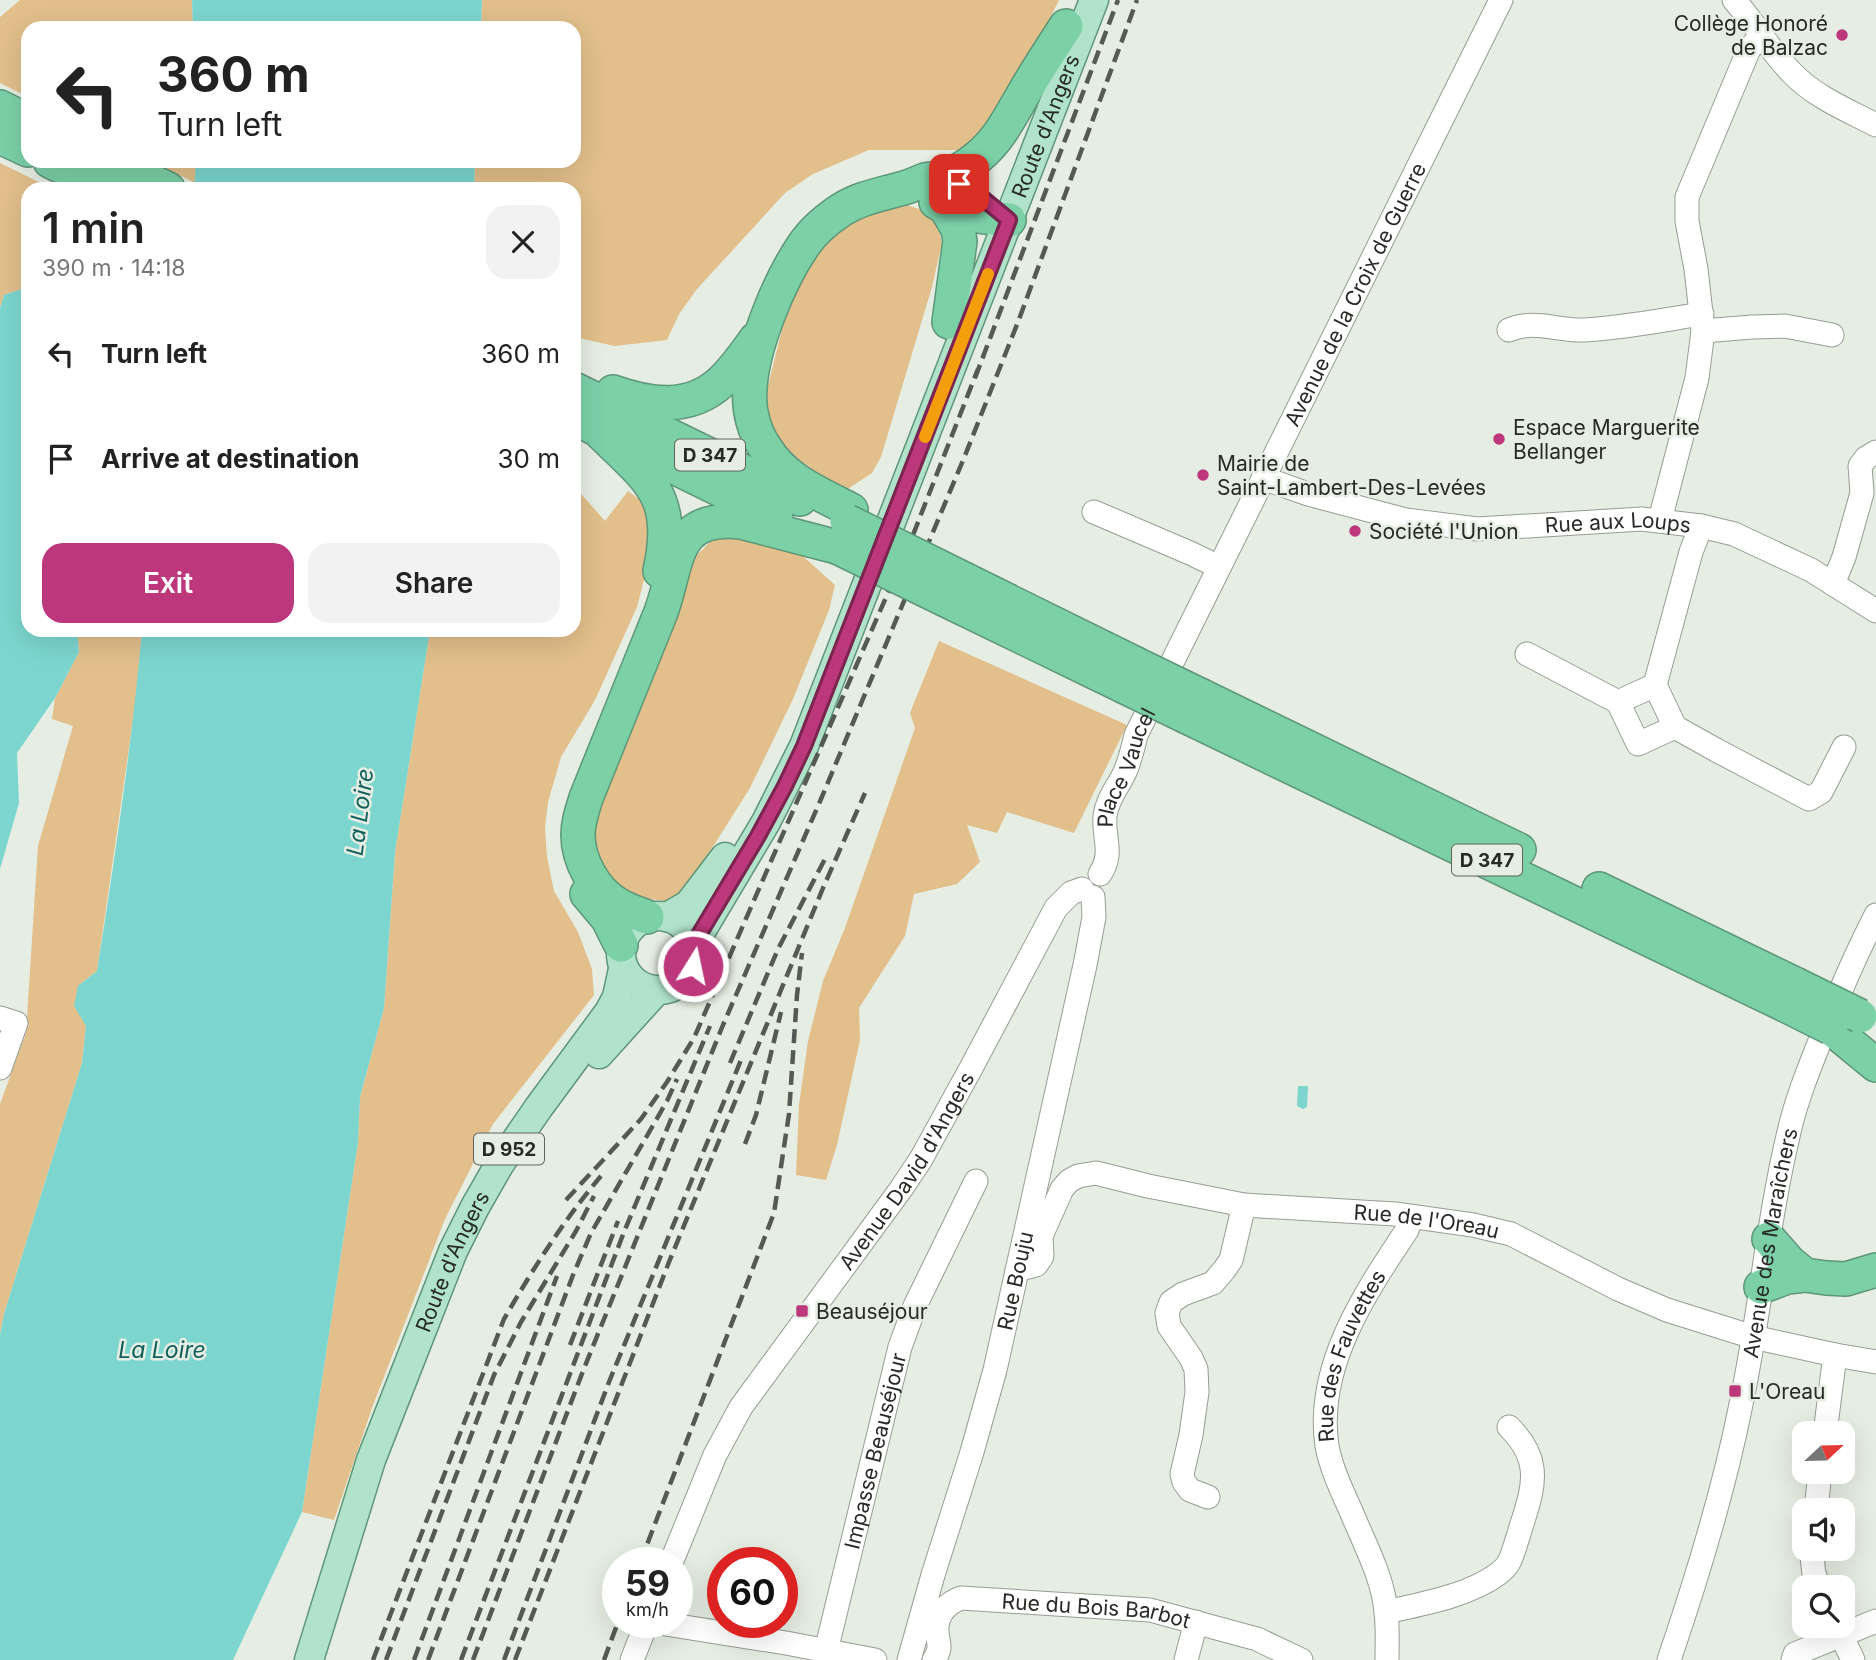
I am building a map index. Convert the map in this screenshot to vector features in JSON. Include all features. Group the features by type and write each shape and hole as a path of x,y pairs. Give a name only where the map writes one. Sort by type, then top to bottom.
{"highway":[{"path":"943,193 990,147 1002,131 1071,13"},
{"path":"0,107 21,118"},
{"path":"0,137 21,147"},
{"path":"64,168 93,182"},
{"path":"124,168 154,182"},
{"path":"845,526 807,487 775,462 756,430 750,409 752,371 763,329 789,268 814,232 833,216 874,195 928,179 943,193 958,229 960,241 949,322"},
{"path":"943,193 970,189 997,215"},
{"path":"581,378 633,399 666,404 684,401 718,385 763,329"},
{"name":"D 347","path":"581,392 845,526 961,592 1790,994 1857,1033"},
{"path":"587,424 651,483 660,498 666,530 654,598 574,795 567,820 566,839 574,873 585,892 608,919 622,957"},
{"name":"D 347","path":"587,424 884,540 961,592"},
{"path":"657,917 618,905 596,884 581,853 579,820 661,612 678,551 693,530 702,525 727,520 845,526"},
{"path":"1857,1033 1876,1065"},
{"path":"1769,1239 1790,1263 1805,1275"},
{"path":"1761,1287 1787,1277 1805,1275 1846,1279 1876,1270"}],"main road":[{"name":"Route d'Angers","path":"657,917 688,905 719,866 751,814 789,740 823,666 877,528 949,322 1094,0"},
{"name":"Route d'Angers","path":"694,943 761,831 804,746 997,215 1037,93 1071,13"},
{"path":"657,917 684,926 694,943 693,966 687,977 668,990 642,988 631,980 622,957 624,935 630,927 657,917"},
{"name":"Route d'Angers","path":"309,1660 371,1460 453,1251 486,1186 525,1126 609,1012 617,997 622,957"},
{"name":"Route d'Angers","path":"418,1343 512,1174 593,1061 656,991"}],"street":[{"name":"Avenue de la Croix de Guerre","path":"1170,665 1501,0"},
{"path":"1734,0 1777,56 1805,85 1876,125"},
{"path":"1660,520 1696,378 1702,323 1687,221 1688,197 1749,49 1762,35"},
{"path":"1509,330 1522,324 1579,330 1702,323 1752,327 1785,326 1832,335"},
{"path":"1833,584 1863,493 1860,466 1876,452"},
{"name":"Rue aux Loups","path":"1263,478 1308,494 1406,520 1477,529 1642,519 1701,526 1734,534 1811,570 1876,611"},
{"path":"1094,512 1219,568"},
{"path":"1701,526 1691,552 1655,685 1675,727 1809,799 1821,792 1844,747"},
{"path":"1527,654 1618,702 1639,744 1675,727"},
{"name":"Place Vaucel","path":"1087,893 1097,896 1104,891 1105,882 1100,874 1108,856 1105,826 1107,806 1170,665"},
{"path":"1618,702 1655,685"},
{"name":"Avenue David d'Angers","path":"678,1547 715,1455 741,1406 901,1189 920,1159 1056,908 1071,892 1087,893"},
{"name":"Rue Bouju","path":"909,1660 988,1393 1017,1270 1094,918 1087,893"},
{"name":"Avenue des Maraîchers","path":"1669,1660 1705,1547 1741,1408 1778,1183 1790,1128 1806,1075 1837,998 1876,915"},
{"path":"0,1068 8,1021"},
{"name":"Rue de l'Oreau","path":"1017,1270 1036,1265 1042,1256 1041,1236 1062,1189 1078,1176 1096,1173 1244,1205 1395,1214 1473,1225 1511,1234 1618,1289 1667,1310 1752,1337 1876,1362"},
{"name":"Impasse Beauséjour","path":"826,1651 900,1347 915,1306 976,1181"},
{"path":"1208,1497 1190,1490 1182,1474 1197,1392 1196,1369 1169,1326 1167,1313 1171,1302 1183,1294 1213,1283 1231,1260 1244,1205"},
{"name":"Rue des Fauvettes","path":"1387,1660 1386,1612 1381,1590 1368,1550 1336,1477 1325,1425 1327,1392 1336,1359 1352,1321 1407,1230 1411,1217"},
{"path":"1827,1421 1835,1355"},
{"path":"1386,1612 1430,1602 1477,1586 1499,1573 1509,1563 1533,1483 1527,1450 1509,1427"},
{"name":"Rue du Bois Barbot","path":"934,1660 940,1646 937,1627 941,1614 948,1603 961,1598 1150,1610 1257,1639 1301,1660"},
{"path":"1855,1626 1876,1621"},
{"path":"1186,1660 1196,1622"},
{"path":"693,1628 875,1660"},
{"path":"632,1660 641,1638"},
{"path":"1793,1660 1795,1654 1824,1638"},
{"path":"1843,1638 1853,1660"}],"shaded area":[{"path":"20,0 192,0 193,21 21,21 21,94 0,83 0,17"},
{"path":"482,0 1059,0 1002,114 963,150 869,150 813,174 785,193 697,289 679,314 667,340 615,346 581,339 581,182 474,182 475,168 581,168 581,21 481,21"},
{"path":"0,163 39,182 21,182 21,289 4,295 0,308"},
{"path":"166,168 196,168 193,182"},
{"path":"900,203 926,211 938,225 942,243 932,287 881,457 872,473 843,492 804,463 784,455 769,422 766,394 785,317 811,261 838,225"},
{"path":"628,491 654,510 647,568 637,607 595,700 561,757 548,802 545,828 547,857 554,891 578,932 592,969 594,995 493,1124 445,1219 372,1408 334,1520 302,1512 358,1142 360,1097 384,1008 395,852 429,637 581,637 581,494 605,521"},
{"path":"754,537 796,550 835,585 829,610 793,699 750,788 690,883 671,902 632,896 603,876 586,843 694,558 714,538"},
{"path":"78,637 141,637 137,692 97,971 78,986 86,1026 82,1063 4,1314 0,1335 0,1104 26,1033 38,846 73,726 52,719 55,698 79,652"},
{"path":"939,641 1127,725 1074,833 1007,812 997,833 967,825 980,862 957,884 914,894 905,936 859,1008 860,1040 837,1145 826,1180 796,1175 799,1105 808,1041 823,981 845,928 915,728 910,713"}],"water":[{"path":"192,0 482,0 481,21 193,21"},
{"path":"196,168 475,168 474,182 194,182"},
{"path":"21,289 21,637 78,637 79,652 55,698 17,753 19,803 0,869 0,308 4,295"},
{"name":"La Loire","path":"141,637 429,637 395,852 384,1008 360,1097 358,1142 302,1512 233,1660 0,1660 0,1335 4,1314 82,1063 86,1026 74,1006 78,986 97,971"},
{"path":"1298,1086 1308,1086 1307,1107 1303,1109 1297,1106"}],"railway":[{"path":"975,378 1118,0"},
{"path":"473,1660 583,1371 723,1025 964,458 1018,322 1137,0"},
{"path":"566,1200 641,1119 694,1038 911,540 978,369"},
{"path":"515,1660 669,1262 823,888 865,793"},
{"path":"730,1063 778,949 826,857"},
{"path":"646,1547 774,1213 789,1114 802,953"},
{"path":"745,1144 756,1115 781,1012"},
{"path":"461,1660 624,1232 710,1026"},
{"path":"504,1660 609,1382 743,1055"},
{"path":"428,1660 573,1275 591,1233 677,1079"},
{"path":"373,1660 504,1319 549,1246 601,1176"},
{"path":"386,1660 494,1375 521,1322 594,1196"},
{"path":"570,1345 618,1221"},
{"path":"414,1660 557,1276"},
{"path":"604,1660 612,1638"}],"slow traffic":[{"path":"925,437 988,274"}],"place":[{"name":"Collège Honoré de Balzac","path":"1842,35"},
{"name":"Espace Marguerite Bellanger","path":"1499,439"},
{"name":"Mairie de Saint-Lambert-Des-Levées","path":"1203,475"},
{"name":"Société l'Union","path":"1355,531"},
{"name":"Beauséjour","path":"802,1311"},
{"name":"L'Oreau","path":"1735,1391"}],"route":[{"path":"693,966 694,943 758,836 804,746 1009,220 980,196 959,184"}]}
